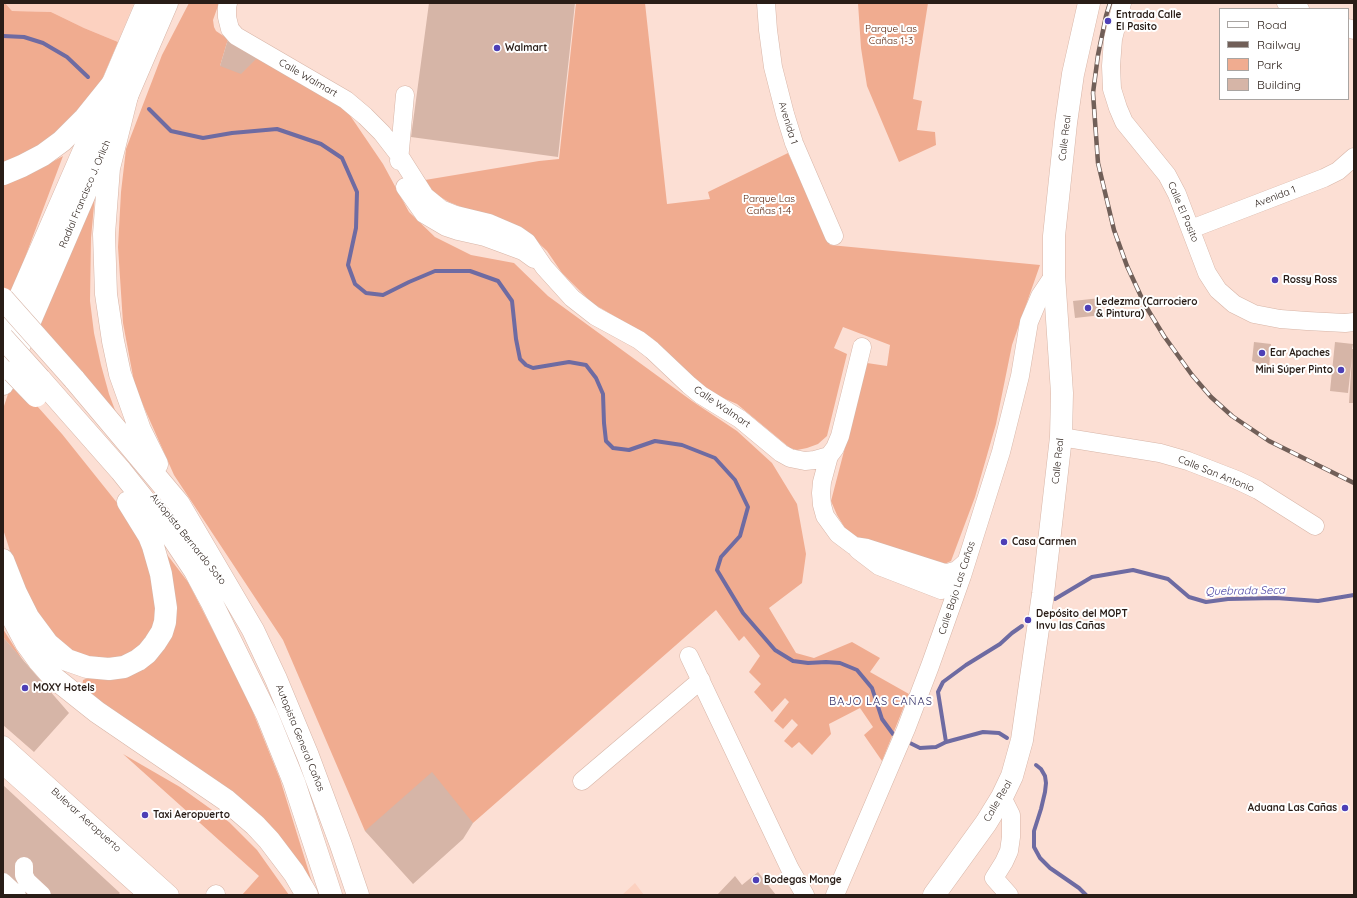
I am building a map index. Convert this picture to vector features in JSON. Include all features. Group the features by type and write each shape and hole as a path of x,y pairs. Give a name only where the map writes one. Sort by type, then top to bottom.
{"main road":[{"name":"Radial Francisco J. Orlich","path":"3,384 121,87 147,3"},
{"name":"Radial Francisco J. Orlich","path":"3,337 121,87 140,64 167,3"},
{"path":"140,64 174,3"},
{"name":"Calle Real","path":"934,895 986,823 1002,797 1012,776 1022,740 1043,594 1061,437 1062,393 1054,275 1054,236 1066,123 1073,74 1089,3"},
{"path":"3,174 43,156 62,141 85,118 121,87"},
{"path":"121,87 108,176 104,234 106,294 113,341 120,374 128,400 140,430 179,504"},
{"name":"Autopista Bernardo Soto","path":"3,299 74,379 179,504 220,594"},
{"name":"Autopista Bernardo Soto","path":"3,321 41,381 128,502 174,555"},
{"name":"Autopista Bernardo Soto","path":"3,337 120,471 165,526"},
{"name":"Autopista Bernardo Soto","path":"3,361 41,381 122,456 220,594"},
{"path":"3,560 16,593 28,617 48,644 66,660 87,667 109,669 124,667 138,660 147,653 155,643 162,632 165,622 166,608 156,553 149,536 128,502"},
{"name":"Autopista General Cañas","path":"165,526 195,571 220,594 253,630 276,679 308,756 342,845 358,895"},
{"name":"Autopista General Cañas","path":"174,555 220,594 294,782 331,895"},
{"path":"3,600 26,643 53,677 97,712 205,784 231,804 255,825 269,840 294,873 307,895"}],"street":[{"name":"Calle Walmart","path":"228,3 227,18 230,29 236,36 346,100 365,116 382,133 425,196 441,209 456,215 489,223 517,235 527,242 544,267 562,288 582,306 601,319 639,340 701,395 740,419 781,453 790,458 805,461 829,456"},
{"name":"Avenida 1","path":"766,3 773,67 785,114 794,143 834,236"},
{"name":"Calle El Pasito","path":"1122,3 1113,39 1111,66 1112,89 1118,108 1124,122 1167,175 1177,194 1207,273 1218,290 1234,304 1254,314 1280,319 1345,323 1354,322"},
{"path":"1286,3 1298,8"},
{"path":"398,155 405,95"},
{"name":"Avenida 1","path":"1191,229 1324,178 1353,163"},
{"name":"Calle Bajo Las Cañas","path":"835,895 906,729 930,666 964,569 1002,452 1013,405 1029,322 1040,296 1054,275"},
{"path":"863,348 840,436 835,448 829,456 822,482 822,505 826,516 838,534 854,546 867,548 942,572 947,573 964,569"},
{"name":"Calle San Antonio","path":"1061,437 1160,453 1188,461 1251,487 1315,526"},
{"path":"689,656 790,869 805,895"},
{"path":"582,780 701,680"},
{"name":"Bulevar Aeropuerto","path":"3,745 170,895"},
{"name":"Bulevar Aeropuerto","path":"3,766 148,895"},
{"path":"1002,797 1011,815 1011,837 1004,862 994,878 1009,895"},
{"path":"24,866 24,875 27,881 42,895"},
{"path":"3,882 17,895"}],"shaded area":[{"path":"5,3 134,3 118,42 51,12 12,11"},
{"path":"635,883 644,895 622,895"}],"green space":[{"path":"3,3 5,3 12,11 51,12 118,42 98,89 46,145 3,163"},
{"path":"189,3 219,3 213,20 214,27 216,31 228,39 220,66 258,57 345,108 383,164 409,212 435,237 471,255 514,263 548,296 692,401 737,431 772,463 797,504 806,554 802,583 769,608 796,653 814,658 852,642 880,658 870,672 909,694 882,761 864,735 873,727 860,708 829,724 831,734 812,755 799,742 792,748 784,741 798,725 792,719 783,729 774,721 789,702 785,698 772,712 754,692 761,684 749,672 760,656 744,636 739,641 716,610 473,823 365,831 283,640 174,475 135,387 123,323 118,247 121,192 126,149 162,55"},
{"name":"Parque Las Cañas 1-4","path":"576,3 645,3 667,204 710,199 708,192 788,153 830,245 1040,265 1012,345 996,424 975,497 951,561 940,566 866,544 848,533 837,515 831,501 867,363 887,366 890,345 843,327 834,348 847,354 827,436 818,444 807,448 797,450 790,448 737,404 709,392 653,339 592,303 562,273 547,251 530,235 449,202 435,194 425,180 559,159"},
{"name":"Parque Las Cañas 1-3","path":"858,3 928,3 913,99 922,101 917,130 935,132 936,145 899,162 867,86 861,48"},
{"path":"63,156 11,295 3,286 3,182 32,173"},
{"path":"95,195 91,238 90,301 94,333 101,365 109,394 118,418 40,326"},
{"path":"13,379 62,434 138,529 151,567 156,612 154,629 139,648 126,655 113,659 84,657 64,646 49,630 32,604 11,554 3,529 3,409"},
{"path":"159,544 188,582 246,695 280,779 312,882 82,688 83,680 162,649"},
{"path":"3,629 24,662 3,637"},
{"path":"123,754 180,787 229,822 257,850 289,895 242,895 259,876"}],"building":[{"name":"Walmart","path":"429,3 575,3 558,157 411,137"},
{"path":"228,39 258,57 241,74 220,66"},
{"name":"Ledezma (Carrociero & Pintura)","path":"1100,298 1102,315 1075,318 1073,301"},
{"name":"Ear Apaches","path":"1254,342 1271,344 1269,368 1252,361"},
{"name":"Mini Súper Pinto","path":"1335,342 1353,344 1354,403 1349,403 1352,357 1348,393 1330,391"},
{"name":"MOXY Hotels","path":"3,637 69,713 34,752 3,725"},
{"path":"432,772 473,823 463,839 413,884 365,831"},
{"path":"3,785 120,893 118,895 3,895"},
{"name":"Bodegas Monge","path":"758,872 776,895 717,895 735,876 742,885"}],"waterway":[{"path":"3,36 24,37 43,43 67,57 88,77"},
{"path":"149,109 171,131 203,138 232,133 277,129 321,144 342,158 357,192 356,228 348,265 355,284 366,293 383,295 435,271 470,271 498,281 512,301 516,339 520,359 526,365 533,368 569,362 586,365 596,378 603,394 606,441 613,448 629,450 655,441 682,445 715,458 735,480 748,507 740,536 721,557 717,570 743,613 775,650 793,661 808,663 840,663 857,670 872,688 882,719 893,734 898,736"},
{"name":"Quebrada Seca","path":"1055,599 1092,577 1133,570 1168,579 1189,597 1206,602 1228,599 1276,598 1318,601 1354,595"},
{"name":"Quebrada Seca","path":"946,742 938,692 943,682 966,665 1000,644 1022,626"},
{"path":"906,741 920,748 936,747 946,742 983,732 999,733 1007,738"},
{"path":"1036,765 1041,769 1045,776 1046,783 1041,809 1034,831 1034,847 1040,858 1050,868 1079,888 1086,895"}],"railway":[{"path":"1110,3 1098,55 1093,93 1098,163 1114,230 1127,266 1145,305 1164,336 1192,375 1211,397 1232,416 1269,441 1354,483"}],"place":[{"name":"Entrada Calle El Pasito","path":"1108,21"},
{"name":"Walmart","path":"497,48"},
{"name":"Rossy Ross","path":"1275,280"},
{"name":"Ledezma (Carrociero & Pintura)","path":"1088,308"},
{"name":"Ear Apaches","path":"1262,353"},
{"name":"Mini Súper Pinto","path":"1341,370"},
{"name":"Casa Carmen","path":"1004,542"},
{"name":"Depósito del MOPT Invu las Cañas","path":"1028,620"},
{"name":"MOXY Hotels","path":"25,688"},
{"name":"Aduana Las Cañas","path":"1345,808"},
{"name":"Taxi Aeropuerto","path":"145,815"},
{"name":"Bodegas Monge","path":"756,880"}],"district":[{"name":"BAJO LAS CAÑAS","path":"881,702"}]}
